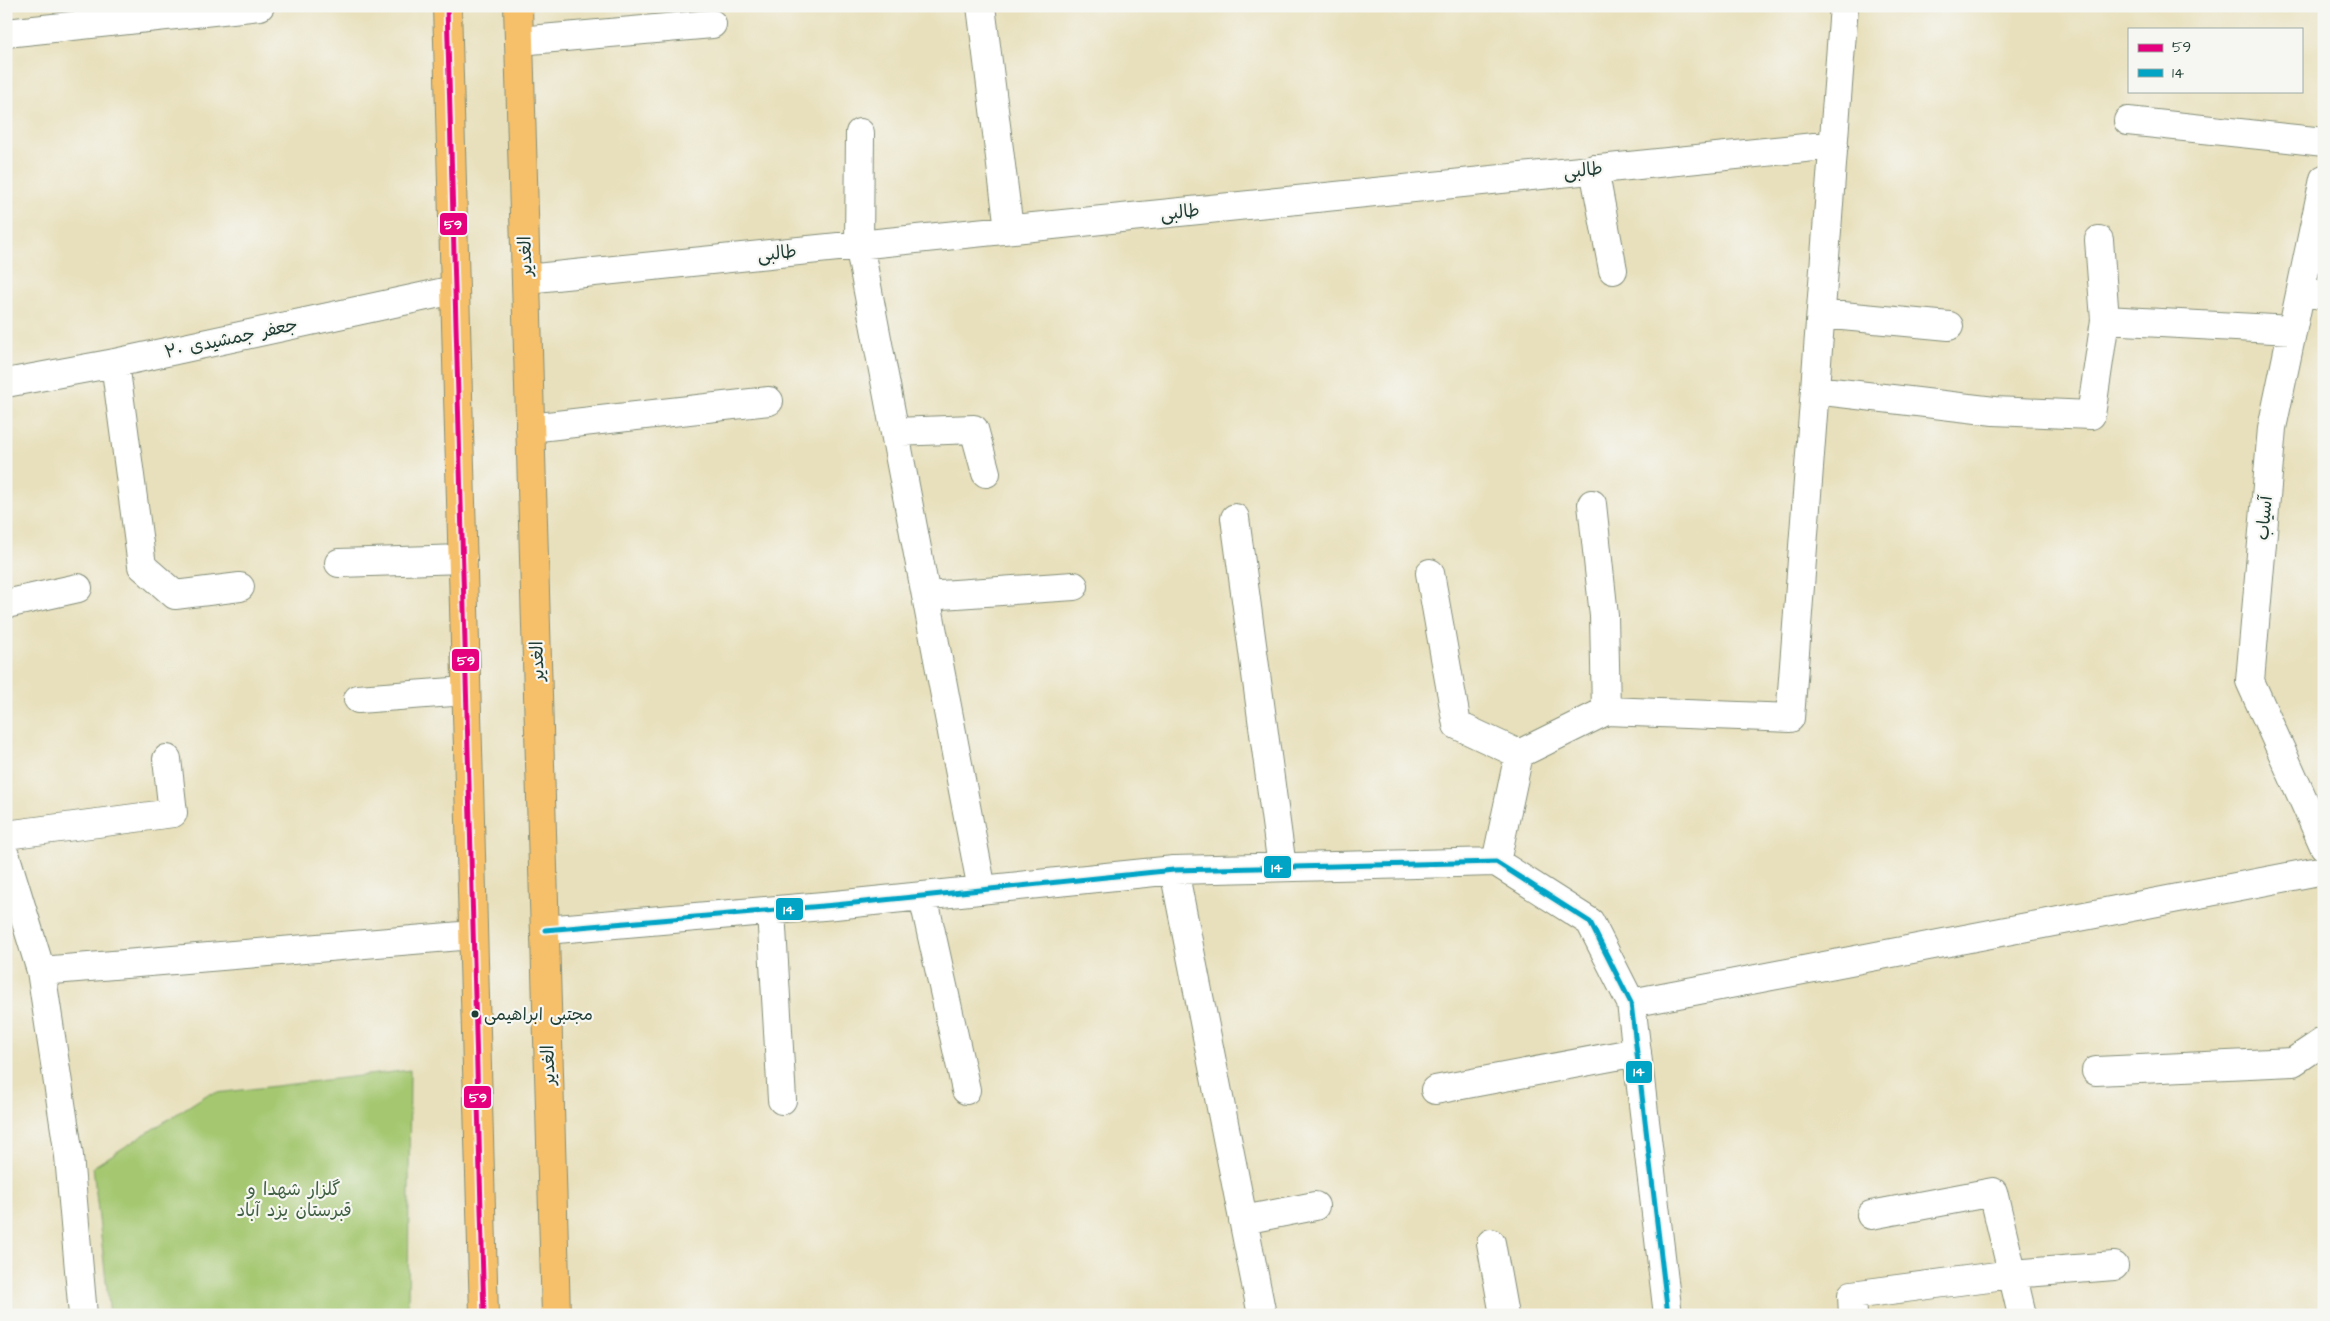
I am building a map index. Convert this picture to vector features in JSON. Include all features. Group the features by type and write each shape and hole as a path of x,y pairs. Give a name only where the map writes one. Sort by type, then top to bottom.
{"main road":[{"path":"446,6 484,1315"},
{"name":"الغدیر","path":"518,6 556,1315"}],"street":[{"path":"6,34 260,6"},
{"path":"981,6 1009,229"},
{"path":"1520,754 1606,711 1790,718 1844,6"},
{"path":"519,42 712,24"},
{"path":"2128,121 2324,142"},
{"path":"860,133 859,244 982,890"},
{"name":"طالبی","path":"526,279 1834,145"},
{"path":"1594,169 1612,270"},
{"name":"آسیاب","path":"2324,179 2312,293 2292,330 2272,428 2250,681 2324,846"},
{"path":"1815,390 1994,410 2091,415 2104,320 2099,240"},
{"name":"جعفر جمشیدی ۲۰","path":"6,383 116,363 454,290"},
{"path":"1821,314 1950,326"},
{"path":"2104,320 2292,330"},
{"path":"116,363 142,566 175,595 240,587"},
{"path":"530,428 769,402"},
{"path":"895,432 974,429 986,473"},
{"path":"1592,504 1604,616 1606,711"},
{"path":"1235,518 1282,867"},
{"path":"339,563 463,559"},
{"path":"1430,573 1457,725 1520,754"},
{"path":"926,596 1074,586"},
{"path":"6,604 78,588"},
{"path":"358,699 466,691"},
{"path":"1496,862 1520,754"},
{"path":"6,835 172,813 167,759"},
{"path":"6,857 42,971 69,1156 82,1315"},
{"path":"545,930 771,911 1174,870 1496,862 1590,922 1631,1003 1668,1315"},
{"path":"1174,870 1262,1315"},
{"path":"1631,1003 2324,870"},
{"path":"923,896 966,1090"},
{"path":"771,911 782,1100"},
{"path":"42,971 473,935"},
{"path":"2096,1071 2293,1062 2324,1041"},
{"path":"1435,1090 1637,1052"},
{"path":"1871,1215 1993,1192 2022,1315"},
{"path":"1243,1220 1315,1206"},
{"path":"1491,1243 1504,1315"},
{"path":"1853,1315 1852,1295 2012,1274 2114,1266"}],"green space":[{"name":"گلزار شهدا و قبرستان یزد آباد","path":"410,1070 408,1315 110,1315 93,1167 208,1094"}],"transit line":[{"name":"59","path":"447,6 484,1315"},
{"name":"14","path":"545,930 835,905 1174,870 1496,862 1590,922 1631,1003 1668,1315"}],"place":[{"name":"مجتبی ابراهیمی","path":"475,1014"}]}
